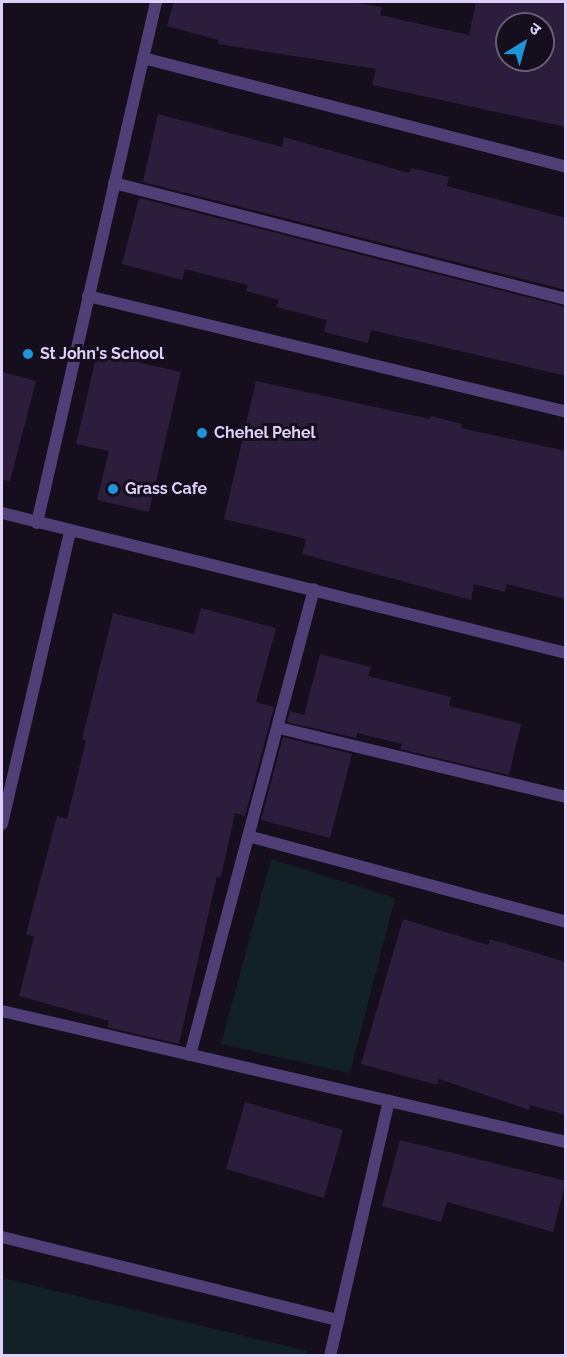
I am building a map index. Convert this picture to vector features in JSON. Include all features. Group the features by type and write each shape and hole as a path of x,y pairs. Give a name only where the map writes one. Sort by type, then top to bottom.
{"street":[{"path":"37,523 156,2"},
{"path":"143,58 566,167"},
{"path":"114,183 566,298"},
{"path":"88,296 566,412"},
{"path":"2,513 566,653"},
{"path":"2,824 7,777 70,531"},
{"path":"190,1055 279,728 314,589"},
{"path":"279,728 566,797"},
{"path":"248,836 566,922"},
{"path":"2,1011 566,1142"},
{"path":"330,1356 389,1101"},
{"path":"2,1237 338,1320"}],"shaded area":[{"path":"271,859 395,898 350,1073 221,1044"},
{"path":"2,1278 307,1351 306,1355 2,1355"}],"building":[{"path":"174,2 351,2 382,7 380,15 469,35 476,2 566,2 566,127 372,85 376,69 218,44 218,40 167,26"},
{"path":"158,114 282,147 284,137 409,173 411,168 449,177 447,186 566,218 566,290 143,182"},
{"path":"139,198 566,307 566,376 371,330 368,343 324,332 327,320 276,307 279,300 246,291 248,285 185,269 182,280 122,264"},
{"path":"97,353 181,372 149,512 97,500 109,451 76,444"},
{"path":"2,372 36,381 10,481 2,480"},
{"path":"256,381 430,419 431,416 462,424 461,428 566,451 566,599 507,584 505,592 474,584 471,600 302,554 306,539 224,519"},
{"path":"201,608 276,628 256,702 274,707 245,816 235,813 221,877 217,876 179,1044 107,1027 109,1021 19,996 34,937 26,934 57,816 67,819 86,740 82,739 113,613 194,634"},
{"path":"320,654 371,667 368,676 451,697 449,706 521,724 509,775 400,749 402,744 357,733 356,738 287,722 290,711 304,715"},
{"path":"283,737 352,754 330,838 261,820"},
{"path":"403,919 488,945 490,939 566,962 566,1115 530,1105 529,1110 439,1079 437,1085 361,1064"},
{"path":"245,1102 343,1130 324,1198 226,1169"},
{"path":"400,1140 566,1181 553,1232 447,1202 441,1222 382,1206"}],"place":[{"name":"St John's School","path":"28,354"},
{"name":"Chehel Pehel","path":"202,433"},
{"name":"Grass Cafe","path":"113,489"}]}
